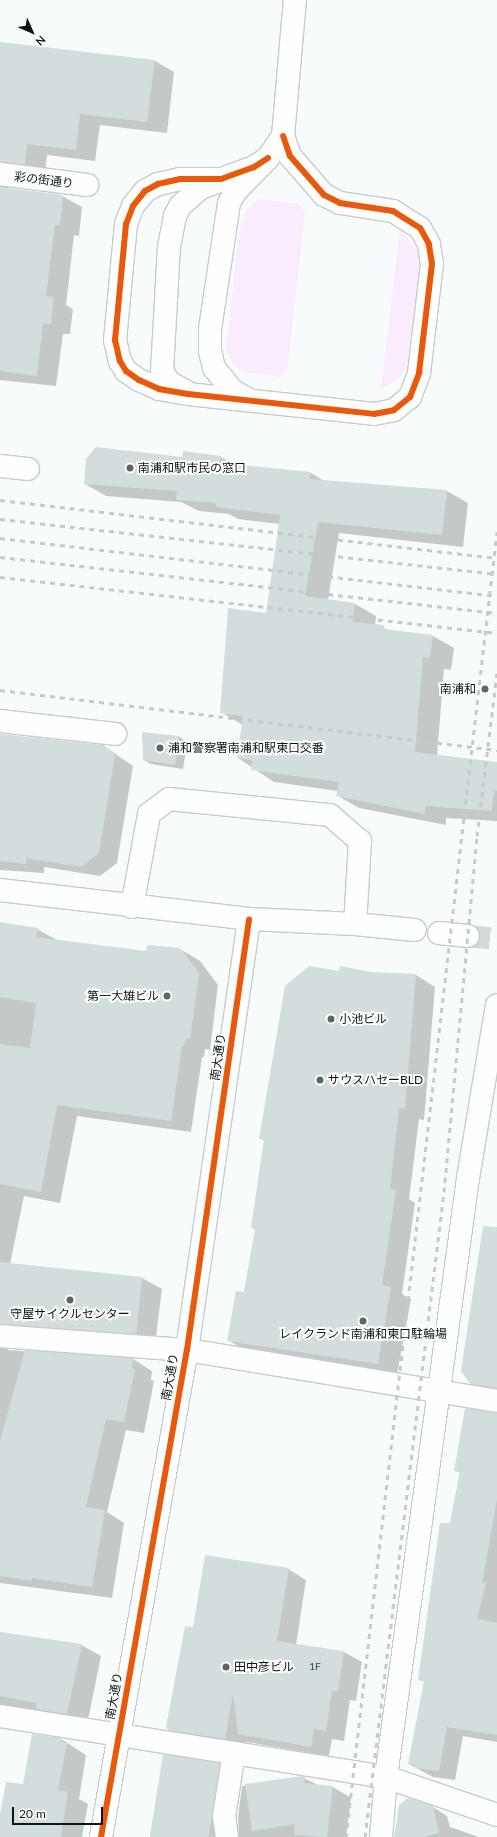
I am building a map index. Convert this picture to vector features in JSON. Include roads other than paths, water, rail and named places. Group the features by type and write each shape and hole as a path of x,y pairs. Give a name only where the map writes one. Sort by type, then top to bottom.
{"street":[{"path":"268,158 254,167 221,179 180,180 158,184 145,191 133,206 126,224 115,340 120,361 126,371 139,380 159,389 257,403 374,414 394,410 403,405 410,397 419,373 432,264 429,244 420,228 393,211 340,203 324,195 290,156 283,136 295,0"},
{"path":"257,403 232,390 214,368 210,351 210,329 228,203 235,192 268,158 283,136"},
{"path":"194,395 169,382 162,371 169,247 175,216 180,206 201,188 253,170 268,158"},
{"name":"彩の街通り","path":"0,174 87,185"},
{"path":"0,466 28,470"},
{"path":"0,721 115,734"},
{"path":"132,907 149,814 169,799 330,815 360,841 355,924"},
{"path":"0,890 132,907 249,919 355,924 415,930"},
{"name":"南大通り","path":"101,1837 187,1350 249,919"},
{"path":"439,933 468,936"},
{"path":"381,1837 386,1777 440,1392 468,1178 497,1005"},
{"path":"0,1336 187,1350 497,1401"},
{"path":"0,1716 386,1777 497,1815"},
{"path":"227,1837 224,1816 234,1753"}],"tunnel":[{"path":"468,936 497,939"}],"railway":[{"path":"0,500 497,558"},
{"path":"0,519 497,574"},
{"path":"346,1837 497,532"},
{"path":"0,538 497,596"},
{"path":"0,557 497,613"},
{"path":"0,577 497,633"},
{"path":"365,1837 444,1192 477,836 497,673"},
{"path":"0,690 497,750"}],"place":[{"name":"南浦和駅市民の窓口","path":"130,468"},
{"name":"南浦和","path":"485,689"},
{"name":"浦和警察署南浦和駅東口交番","path":"160,748"},
{"name":"第一大雄ビル","path":"167,996"},
{"name":"小池ビル","path":"331,1019"},
{"name":"サウスハセーBLD","path":"320,1080"},
{"name":"守屋サイクルセンター","path":"70,1300"},
{"name":"レイクランド南浦和東口駐輪場","path":"363,1321"},
{"name":"田中彦ビル","path":"226,1667"}]}
